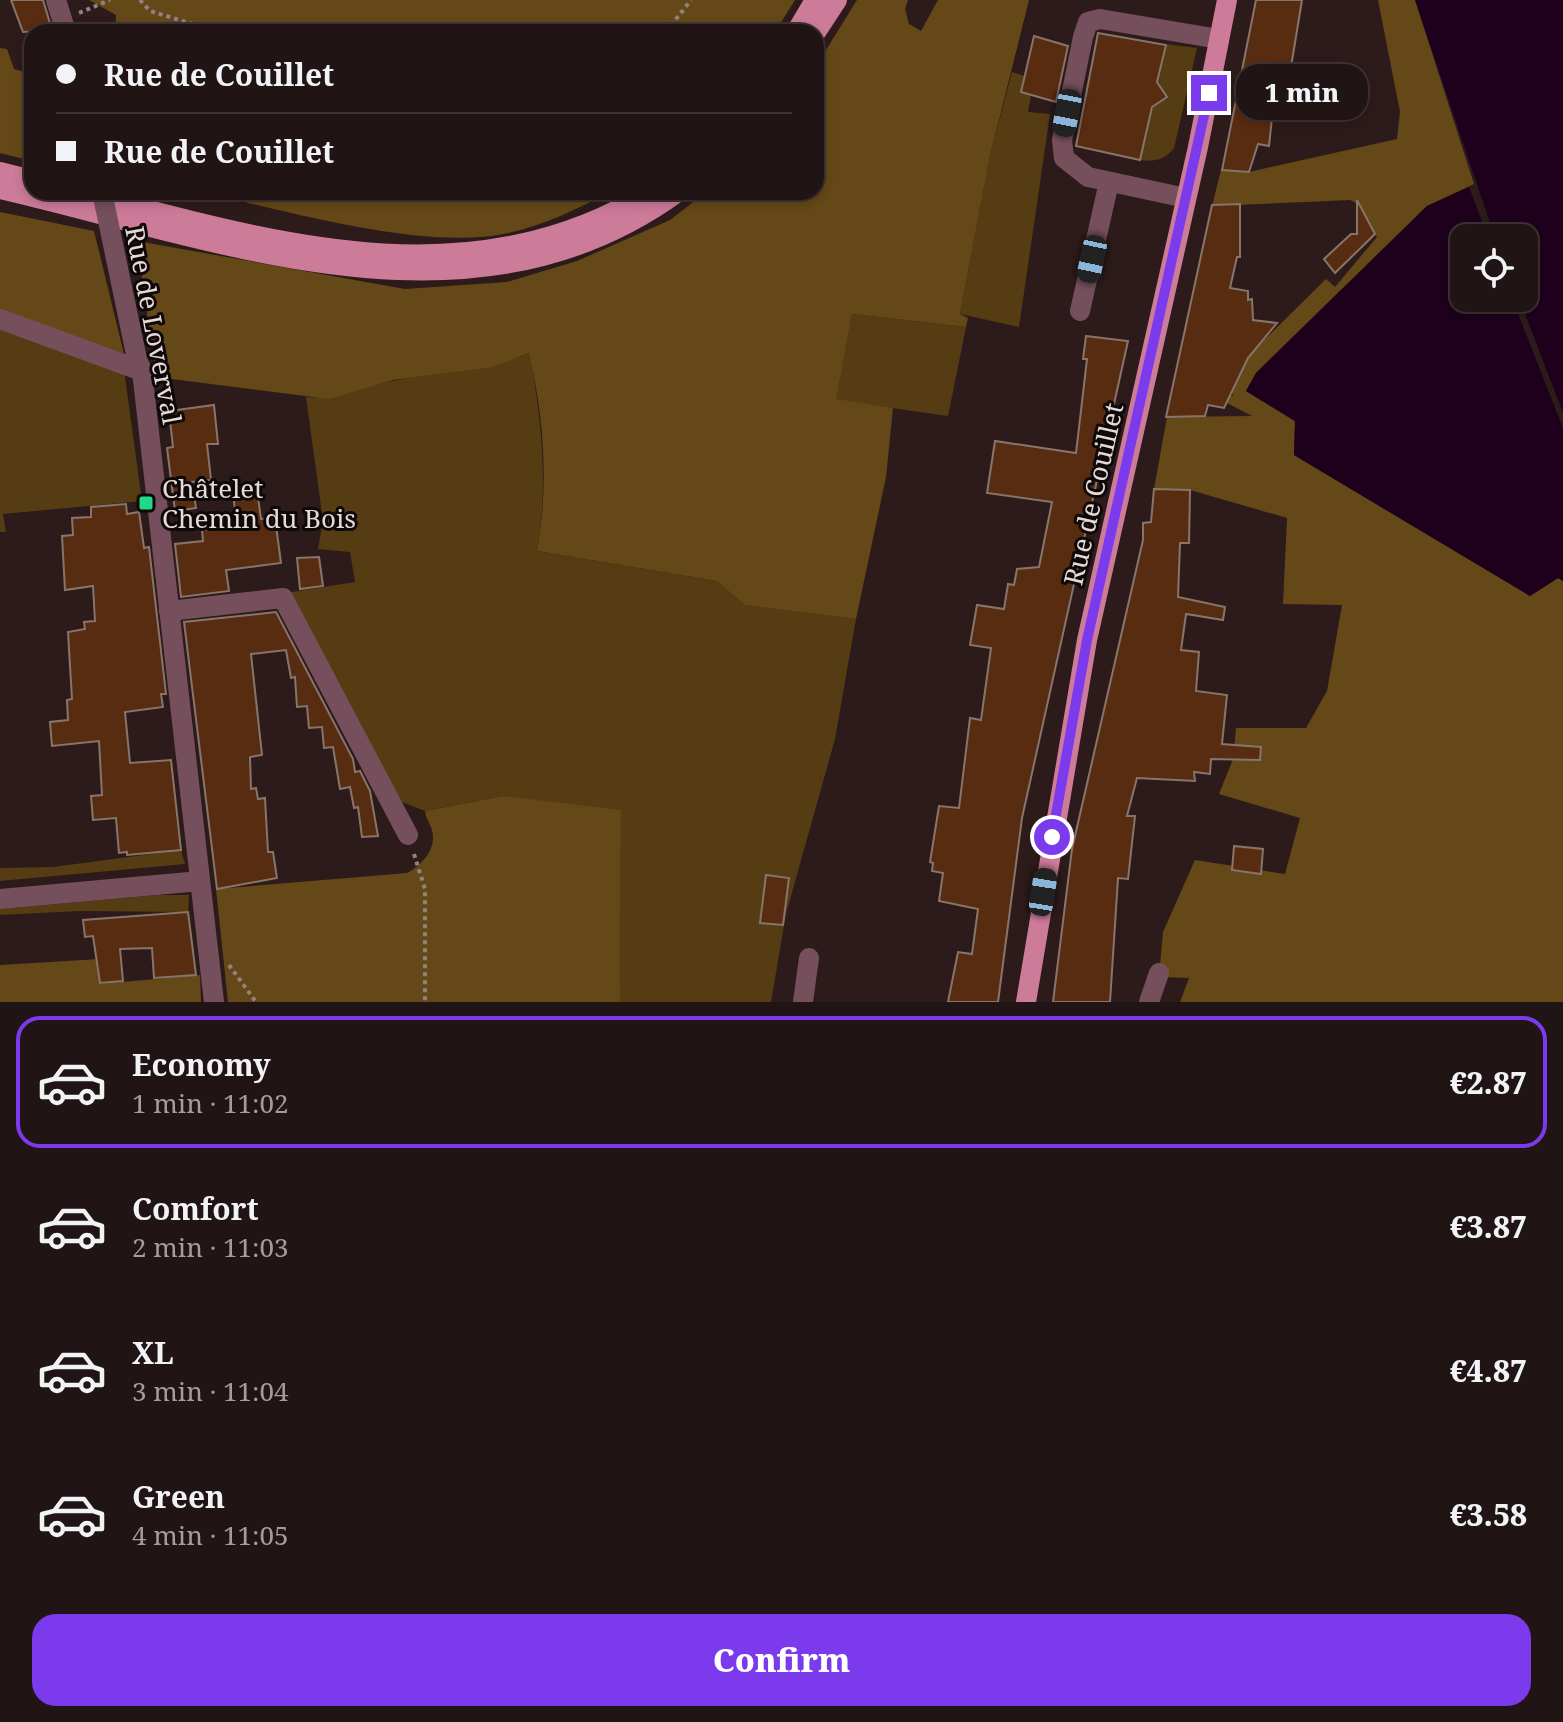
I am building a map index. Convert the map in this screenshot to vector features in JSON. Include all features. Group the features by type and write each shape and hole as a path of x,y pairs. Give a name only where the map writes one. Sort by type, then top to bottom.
{"main road":[{"path":"801,24 815,0"},
{"path":"821,24 837,0"},
{"name":"Rue de Couillet","path":"1026,1002 1087,640 1227,0"},
{"path":"0,172 24,178"},
{"path":"0,189 24,195"},
{"path":"46,200 270,254 333,265 411,272 484,268 564,250 639,217 666,200"},
{"path":"113,200 271,239 336,250 411,256 482,252 531,242 591,223 635,200"}],"street":[{"path":"1186,198 1088,177 1075,169 1064,158 1063,149 1073,86 1088,22 1113,21 1219,39"},
{"path":"1080,311 1109,182"},
{"name":"Rue de Loverval","path":"104,200 139,365 214,1002"},
{"path":"0,319 139,365"},
{"path":"169,611 283,598 408,835"},
{"path":"0,899 200,881"},
{"path":"803,1002 809,958"},
{"path":"1149,1002 1159,973"}],"path":[{"path":"61,17 110,0"},
{"path":"140,0 150,11 193,24"},
{"path":"672,24 691,0"},
{"path":"408,835 425,889 425,1002"}],"shaded area":[{"path":"89,0 795,0 780,24 115,24 116,15"},
{"path":"857,0 908,0 905,9 909,24 921,31 938,0 1029,0 990,156 960,314 968,318 966,327 852,314 836,399 893,408 886,477 856,619 745,605 717,581 537,551 543,502 543,452 529,353 493,367 393,380 329,399 156,377 137,241 405,289 507,282 577,261 670,220 696,200 824,200 824,53"},
{"path":"1378,0 1415,0 1474,184 1427,206 1256,373 1246,391 1295,421 1294,455 1530,596 1558,578 1563,581 1563,1002 1180,1002 1189,978 1159,977 1163,932 1195,860 1285,874 1300,818 1219,794 1233,759 1236,728 1306,728 1327,691 1342,605 1283,604 1287,518 1190,490 1154,489 1167,417 1252,416 1225,402 1225,395 1233,396 1231,390 1252,352 1326,279 1335,287 1377,237 1360,205 1350,200 1212,206 1221,170 1249,172 1397,139 1400,112"},
{"path":"1415,0 1563,0 1563,413 1524,312 1538,312 1538,224 1490,224"},
{"path":"1165,44 1197,48 1174,148 1159,159 1140,160 1152,107 1167,97 1158,82"},
{"path":"0,48 7,49 14,69 24,72 24,159 0,153"},
{"path":"1012,72 1034,79 1028,112 1050,114 1019,327 960,314 990,156"},
{"path":"1469,187 1483,224 1450,224 1450,312 1517,312 1563,428 1563,581 1558,578 1530,596 1294,455 1295,421 1246,391 1256,373 1427,206"},
{"path":"235,200 594,200 535,226 474,237 396,233"},
{"path":"0,212 94,231 124,354 0,311"},
{"path":"852,314 966,327 948,416 835,400"},
{"path":"0,324 124,370 142,501 3,514 6,532 0,532"},
{"path":"530,353 543,476 537,551 717,581 746,605 856,619 835,739 786,914 771,1002 620,1002 621,811 503,796 425,811 397,800 286,593 355,582 350,552 318,549 323,521 306,397 330,396 385,382 481,367"},
{"path":"503,796 621,810 620,1002 228,1002 216,889 407,873 423,861 432,844 432,830 425,811"},
{"path":"181,850 185,864 0,881 0,868 53,867"},
{"path":"189,895 188,912 80,911 0,915 0,909"},
{"path":"100,959 100,984 200,975 201,1002 0,1002 0,965"}],"pier":[{"path":"1517,312 1523,312 1563,413 1563,428"}],"building":[{"path":"11,0 43,0 50,24 24,24 23,32"},
{"path":"1256,0 1302,0 1291,67 1302,67 1299,97 1274,99 1269,146 1258,144 1249,172 1222,170"},
{"path":"1098,33 1166,45 1157,82 1167,97 1152,107 1140,160 1076,146"},
{"path":"1034,36 1068,46 1056,102 1021,92"},
{"path":"1357,200 1375,234 1335,273 1324,259 1351,234 1357,234"},
{"path":"1240,204 1240,257 1237,257 1230,288 1248,291 1248,300 1252,299 1253,320 1277,323 1248,358 1224,408 1208,405 1205,416 1166,417 1212,205"},
{"path":"1086,336 1128,341 1022,818 998,1002 948,1002 958,952 972,954 978,909 939,901 943,873 932,871 933,863 930,862 939,806 959,808 970,718 981,720 991,648 970,645 977,605 1004,609 1008,584 1014,585 1017,569 1039,567 1052,502 987,493 995,441 1076,453 1087,359 1083,359"},
{"path":"214,405 218,444 207,444 211,480 192,482 196,508 175,511 167,448 173,447 169,411"},
{"path":"1154,489 1190,490 1189,543 1180,543 1178,597 1225,607 1223,620 1186,614 1181,650 1199,652 1196,691 1227,695 1222,744 1261,747 1260,760 1211,759 1210,774 1194,772 1195,781 1137,778 1127,816 1135,816 1128,879 1118,878 1110,1002 1053,1002 1072,849 1143,540 1143,523 1151,522"},
{"path":"257,490 261,519 275,518 281,563 226,570 229,591 181,597 175,544 203,541 202,530 237,526 233,494"},
{"path":"126,504 127,514 139,512 144,548 149,547 166,694 161,694 163,707 125,712 130,763 171,760 181,850 127,855 127,852 119,853 116,818 93,820 91,796 102,795 99,741 52,746 50,722 68,720 67,700 72,699 68,632 85,629 84,622 95,621 93,586 65,590 62,536 73,535 72,518 91,517 91,507"},
{"path":"319,557 323,586 300,589 297,558"},
{"path":"276,612 353,759 355,772 360,771 370,791 378,836 362,837 358,807 354,808 350,787 340,789 333,747 324,748 322,727 309,728 307,706 297,707 295,677 291,678 286,650 251,654 262,755 250,757 251,789 256,788 258,799 265,798 268,852 273,852 277,878 217,889 184,622"},
{"path":"1234,846 1263,849 1261,874 1232,870"},
{"path":"766,875 789,878 783,925 760,923"},
{"path":"188,912 196,975 154,978 152,948 120,949 123,981 100,983 93,936 85,937 83,920"}],"place":[{"name":"Châtelet Chemin du Bois","path":"146,503"}],"route":[{"path":"1052,837 1087,640 1209,93"}]}
